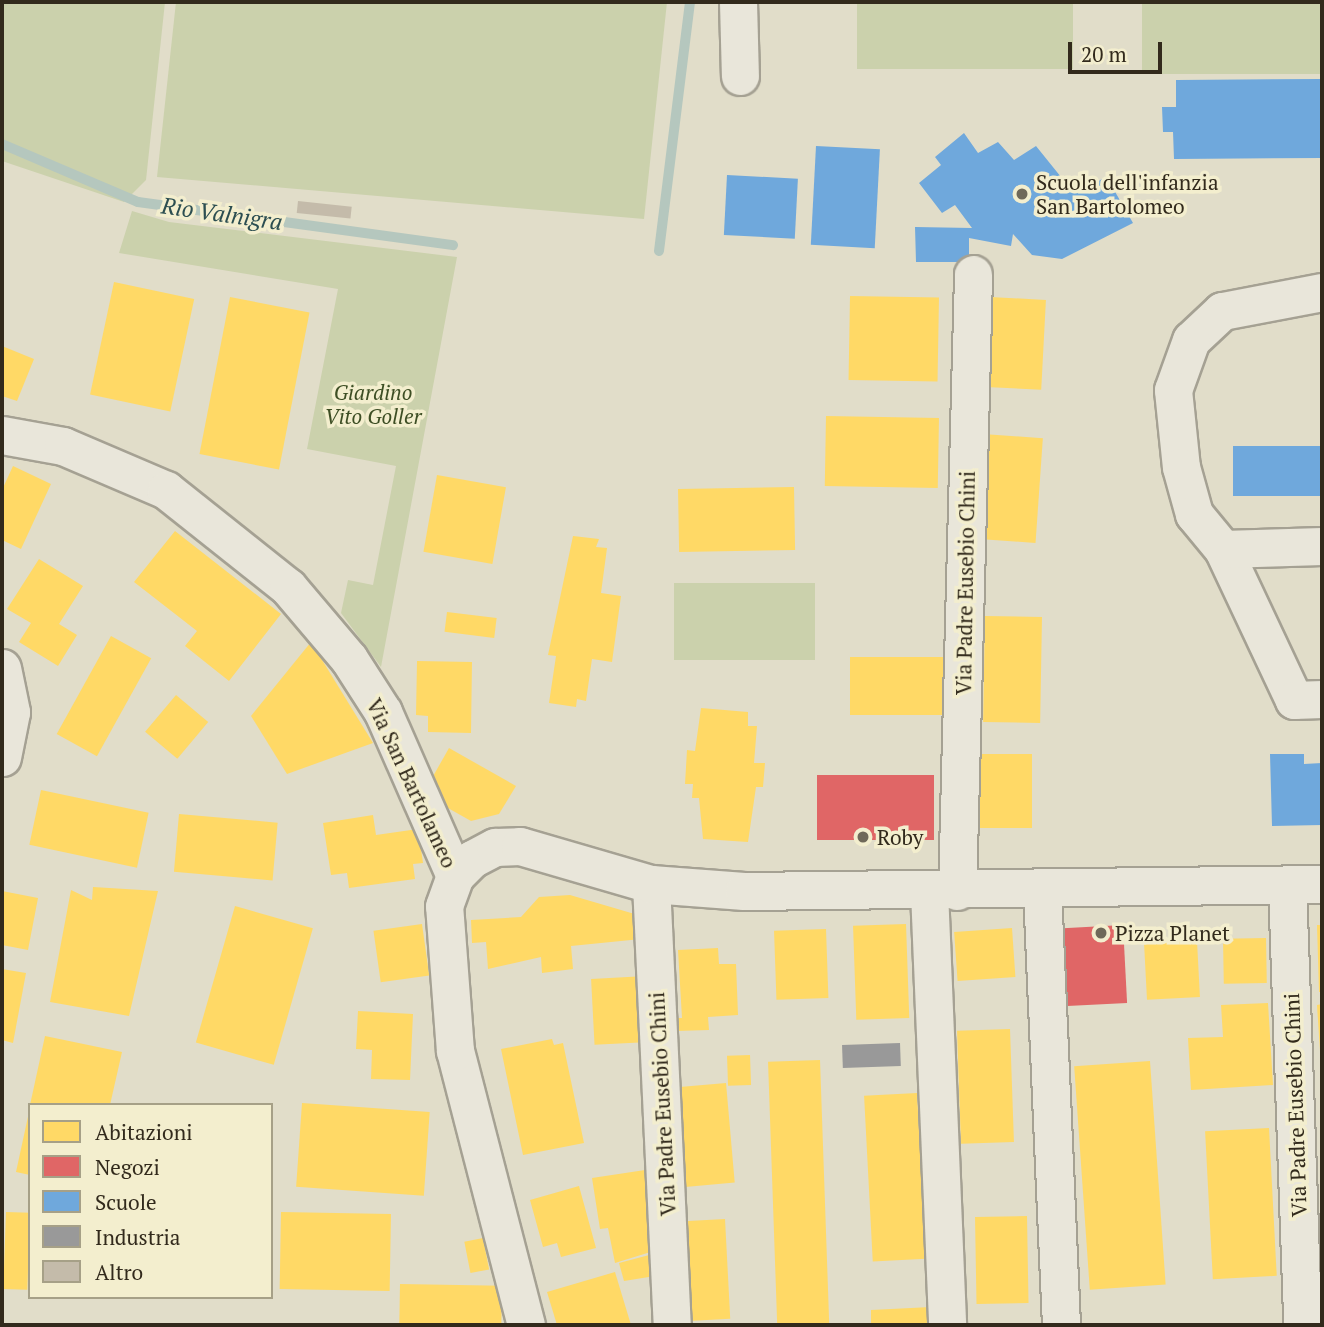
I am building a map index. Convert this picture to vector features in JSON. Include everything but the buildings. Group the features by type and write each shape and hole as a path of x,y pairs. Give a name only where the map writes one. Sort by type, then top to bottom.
{"street":[{"path":"738,2 740,76"},
{"name":"Via Padre Eusebio Chini","path":"947,1325 943,891 973,274"},
{"path":"1322,292 1222,311 1191,340 1173,390 1181,467 1194,514 1223,549 1294,700 1322,699"},
{"name":"Via San Bartolameo","path":"2,436 63,446 166,490 288,587 349,659 383,712 455,876 444,906 444,944 455,1051 526,1325"},
{"path":"1223,549 1322,546"},
{"path":"2,668 11,712 2,757"},
{"name":"Via Padre Eusebio Chini","path":"455,876 495,847 520,846 652,884 744,891 1042,890 1305,885 1302,1325"},
{"name":"Via Padre Eusebio Chini","path":"652,884 672,1325"},
{"path":"1042,890 1061,1325"}],"green space":[{"path":"2,2 165,2 146,180 124,202 2,161"},
{"path":"176,2 667,2 644,219 157,177"},
{"path":"857,2 1073,2 1073,69 857,69"},
{"path":"1142,2 1322,2 1322,74 1142,74"},
{"name":"Giardino Vito Goller","path":"132,211 169,222 457,257 381,667 341,613 348,580 373,585 396,466 307,449 338,289 119,253"},
{"path":"674,583 815,583 815,660 674,660"}],"waterway":[{"name":"Rio Valnigra","path":"659,251 690,3"},
{"name":"Rio Valnigra","path":"2,144 138,202 453,245"}],"place":[{"name":"Scuola dell'infanzia San Bartolomeo","path":"1022,194"},
{"name":"Roby","path":"863,837"},
{"name":"Pizza Planet","path":"1101,933"}]}
